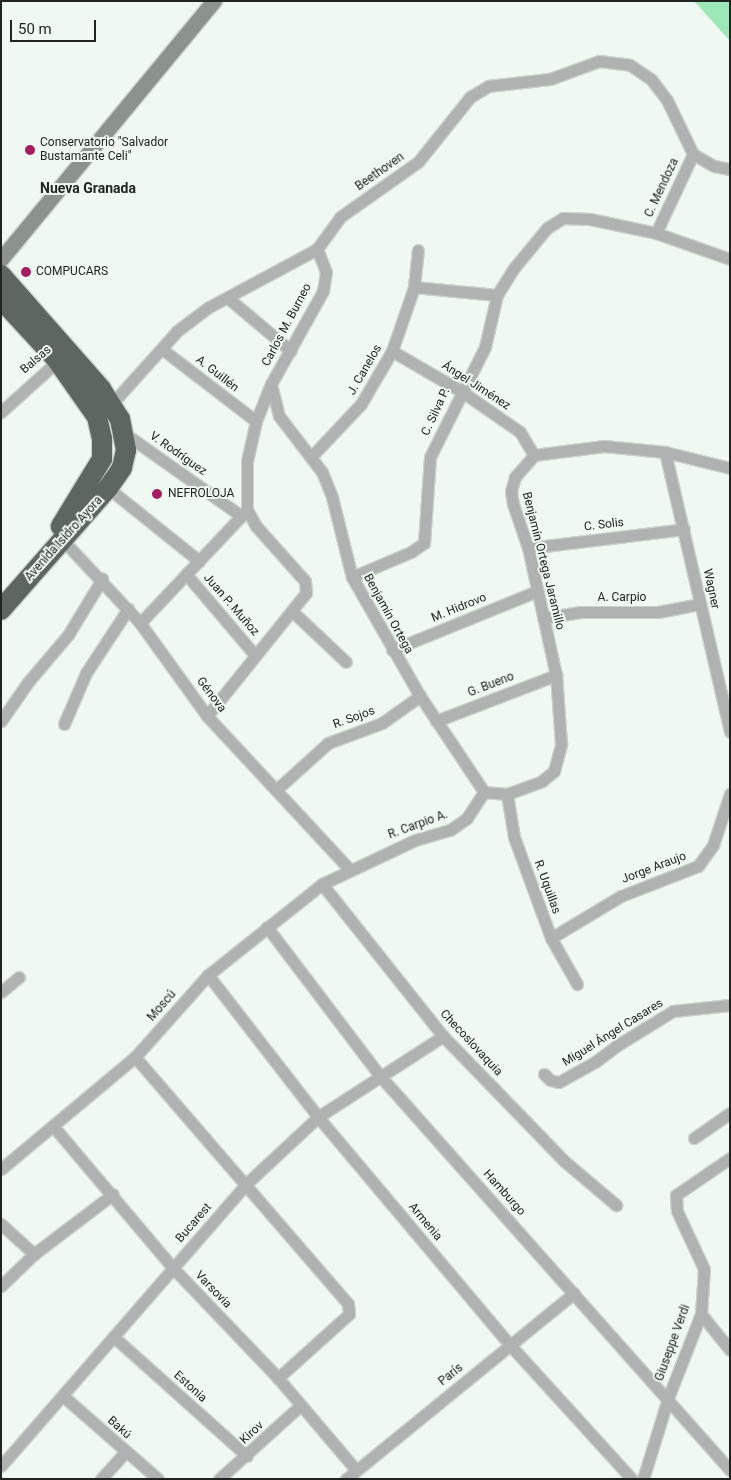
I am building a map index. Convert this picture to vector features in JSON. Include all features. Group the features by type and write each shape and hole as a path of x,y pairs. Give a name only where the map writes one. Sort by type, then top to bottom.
{"highway":[{"name":"Avenida Isidro Ayora","path":"1,275 104,411 124,433 126,450 122,468 108,488 59,537 1,610"},
{"name":"Avenida Isidro Ayora","path":"1,299 63,356"},
{"name":"Avenida Isidro Ayora","path":"59,537 102,459 104,411"}],"main road":[{"path":"1,259 214,1"}],"street":[{"name":"Beethoven","path":"104,411 177,331 209,307 317,250 340,217 418,162 470,97 488,86 550,80 599,61 630,65 651,79 667,100 692,154"},
{"path":"692,154 714,166 730,170"},
{"name":"C. Mendoza","path":"656,232 692,154"},
{"name":"C. Silva P.","path":"352,577 411,552 424,543 430,458 485,347 497,295 514,268 546,228 562,218 590,219 656,232 730,260"},
{"name":"Carlos M. Burneo","path":"243,512 247,461 256,421 271,384 291,351 323,290 326,272 317,250"},
{"name":"J. Canelos","path":"311,457 361,404 392,351 414,287 418,250"},
{"path":"414,287 497,295"},
{"path":"228,298 291,351"},
{"name":"A. Guillén","path":"162,349 256,421"},
{"name":"Ángel Jiménez","path":"392,351 462,391 520,432 534,455"},
{"name":"Balsas","path":"1,412 63,356"},
{"name":"Benjamín Ortega","path":"271,384 280,416 322,472 332,497 352,577 420,696 484,792"},
{"name":"V. Rodríguez","path":"124,433 243,512"},
{"path":"534,455 604,446 665,452 730,468"},
{"name":"Wagner","path":"665,452 730,732"},
{"name":"Benjamín Ortega Jaramillo","path":"484,792 507,794 531,788 554,771 561,744 556,675 528,548 511,490 515,477 534,455"},
{"path":"108,488 199,561"},
{"path":"140,623 243,512 304,582 306,593 208,716"},
{"name":"C. Solis","path":"528,548 684,529"},
{"name":"Génova","path":"59,537 102,579 140,623 208,716 350,870"},
{"name":"Juan P. Muñoz","path":"186,574 256,655"},
{"path":"1,721 28,682 68,635 102,579"},
{"name":"M. Hidrovo","path":"392,650 537,591"},
{"name":"A. Carpio","path":"543,618 582,612 658,612 700,604"},
{"path":"64,724 86,673 128,609"},
{"path":"292,611 346,662"},
{"name":"G. Bueno","path":"436,721 556,675"},
{"name":"R. Sojos","path":"276,790 328,743 382,723 420,696"},
{"name":"R. Carpio A.","path":"350,870 415,840 450,830 467,818 484,792"},
{"name":"R. Uquillas","path":"507,794 514,837 551,938 578,984"},
{"name":"Jorge Araujo","path":"551,938 622,896 698,866 713,846 730,794"},
{"name":"Moscú","path":"1,1169 135,1057 208,975 322,884 350,870"},
{"name":"Checoslovaquia","path":"322,884 443,1036 563,1160 616,1205"},
{"name":"Hamburgo","path":"267,927 381,1077 730,1470"},
{"name":"Armenia","path":"208,975 318,1116 510,1345 632,1479"},
{"path":"1,992 20,977"},
{"name":"Miguel Ángel Casares","path":"544,1074 559,1082 595,1062 616,1046 673,1011 730,1005"},
{"name":"Bucarest","path":"2,1463 115,1338 246,1184 318,1116 443,1036"},
{"path":"135,1057 246,1184 350,1309 348,1314 278,1378"},
{"path":"694,1138 730,1112"},
{"name":"Varsovia","path":"53,1126 113,1194 173,1268 278,1378 356,1470"},
{"name":"Giuseppe Verdi","path":"643,1479 668,1398 701,1314 704,1269 674,1203 681,1189 730,1158"},
{"path":"1,1286 34,1254 113,1194"},
{"path":"1,1224 34,1254"},
{"name":"París","path":"346,1479 574,1293"},
{"path":"701,1314 730,1350"},
{"name":"Estonia","path":"115,1338 247,1456"},
{"name":"Bakú","path":"64,1396 125,1452 158,1479"},
{"name":"Kirov","path":"220,1479 301,1405"},
{"path":"101,1479 125,1452"}],"green space":[{"path":"694,1 730,1 730,41"}],"place":[{"name":"Conservatorio \"Salvador Bustamante Celi\"","path":"30,150"},
{"name":"COMPUCARS","path":"26,272"},
{"name":"NEFROLOJA","path":"157,494"}],"district":[{"name":"Nueva Granada","path":"88,188"}]}
